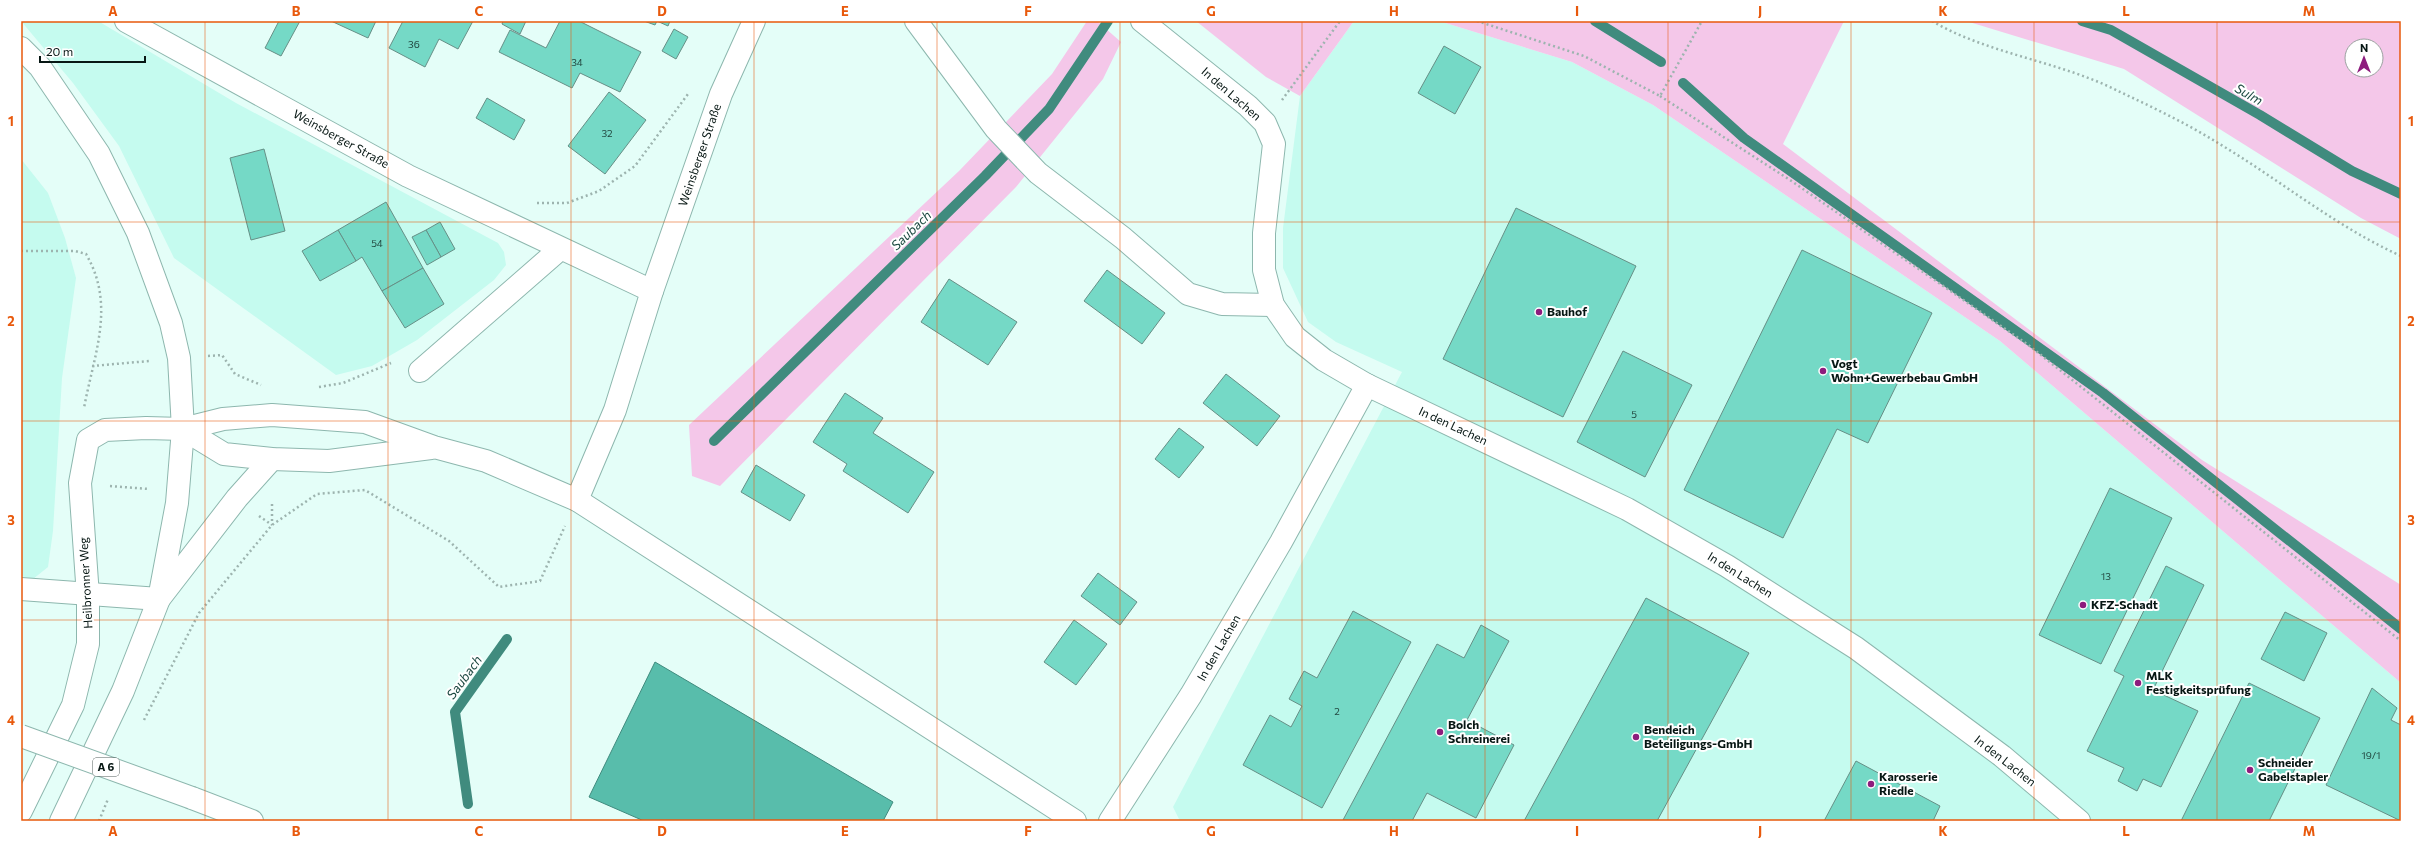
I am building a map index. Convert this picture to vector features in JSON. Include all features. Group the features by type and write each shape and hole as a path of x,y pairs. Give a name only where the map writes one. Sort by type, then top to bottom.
{"main road":[{"name":"Weinsberger Straße","path":"126,21 408,176 560,249 652,291"},
{"name":"Weinsberger Straße","path":"577,500 615,410 652,291 721,94 754,21"},
{"path":"916,21 996,129 1038,173 1123,238 1188,294 1222,304 1273,305"},
{"name":"In den Lachen","path":"1143,22 1248,106 1265,123 1274,144 1264,233 1264,270 1273,305 1295,337 1324,360 1367,385 1627,509 1727,566 1856,648 2002,756 2079,821"},
{"path":"21,48 40,67 100,154 138,233 171,323 179,358 183,429 177,503 159,599 123,691 61,821"},
{"path":"420,371 560,249"},
{"name":"In den Lachen","path":"1110,821 1191,695 1281,542 1367,385"},
{"path":"88,440 105,430 146,428 183,429 223,419 272,415 366,422 434,447 486,461 577,500 1075,821"},
{"path":"183,429 224,454 272,459 329,461 434,447"},
{"name":"Heilbronner Weg","path":"21,811 73,705 88,644 88,596 80,484 88,440"},
{"path":"159,599 237,498 272,459"},
{"path":"21,589 88,596 159,599"},
{"name":"A 6","path":"21,736 252,821"}],"path":[{"path":"1265,123 1340,21"},
{"path":"1477,21 1584,56 1660,96 1790,180 2027,344 2401,641"},
{"path":"1660,96 1702,21"},
{"path":"1932,21 1987,45 2059,67 2115,89 2218,142 2319,210 2401,256"},
{"path":"533,202 567,203 599,191 635,166 689,92"},
{"path":"21,251 75,251 86,254 95,269 101,294 102,320 84,410 88,440"},
{"path":"315,388 343,383 399,358 420,371"},
{"path":"142,724 199,613 272,525 317,494 365,490 449,541 499,587 540,581 577,500"},
{"path":"99,821 110,793"}],"shaded area":[{"path":"21,21 98,21 236,103 498,243 504,252 506,265 494,280 417,340 372,366 336,375 174,258 119,146 73,83"},
{"path":"1087,21 1097,21 1121,42 1103,79 1016,187 720,486 692,476 689,425 959,171 1052,74"},
{"path":"1196,21 1354,21 1300,96 1266,77"},
{"path":"1354,21 1439,21 1572,62 1653,105 2000,341 2401,683 2401,821 1180,821 1173,807 1402,372 1336,342 1308,322 1283,268 1283,228 1300,96"},
{"path":"1439,21 1844,21 1783,144 2202,460 2401,585 2401,683 2000,341 1653,105 1572,62"},
{"path":"1966,21 2401,21 2401,239 2361,218 2124,69"},
{"path":"21,159 48,193 65,238 76,278 62,378 53,531 48,567 33,579 21,576"},
{"path":"655,662 893,802 883,821 644,821 589,797"}],"building":[{"path":"279,21 300,21 281,56 265,48"},
{"path":"331,21 376,21 368,38"},
{"path":"403,21 473,21 458,49 439,39 425,67 389,48"},
{"path":"503,21 526,21 520,34 502,24"},
{"path":"560,21 579,21 641,52 620,92 580,73 572,88 499,52 510,30 546,48"},
{"path":"644,21 657,21 655,25"},
{"path":"657,21 670,21 668,26"},
{"path":"674,29 688,37 676,59 662,51"},
{"path":"1444,46 1481,67 1455,114 1418,93"},
{"path":"609,92 646,120 605,174 568,146"},
{"path":"487,98 525,120 514,140 476,118"},
{"path":"264,149 285,231 251,240 230,158"},
{"path":"386,202 423,268 382,291 362,257 356,261 338,230"},
{"name":"Bauhof","path":"1516,208 1636,266 1563,417 1443,359"},
{"path":"440,222 455,249 441,257 426,230"},
{"path":"338,230 356,261 320,281 302,251"},
{"path":"426,230 441,257 427,265 412,237"},
{"name":"Vogt Wohn+Gewerbebau GmbH","path":"1802,250 1932,313 1868,443 1837,429 1783,538 1684,490"},
{"path":"423,268 444,304 405,328 382,291"},
{"path":"1107,270 1165,313 1142,344 1084,301"},
{"path":"949,279 1017,322 988,365 921,322"},
{"path":"1623,351 1692,385 1645,477 1577,442"},
{"path":"1226,374 1280,416 1257,446 1203,403"},
{"path":"845,393 883,418 873,433 934,472 908,513 843,471 847,464 813,442"},
{"path":"1179,428 1204,447 1179,478 1155,459"},
{"path":"756,465 805,495 790,521 741,492"},
{"path":"2110,488 2172,518 2101,664 2039,635"},
{"name":"MLK Festigkeitsprüfung","path":"2166,566 2204,585 2153,690 2198,711 2161,787 2143,779 2137,791 2118,781 2124,768 2087,751 2124,676 2114,671"},
{"path":"1098,573 1137,602 1120,625 1081,596"},
{"name":"Bendeich Beteiligungs-GmbH","path":"1646,598 1749,653 1657,821 1524,821"},
{"path":"1353,611 1411,642 1322,808 1243,765 1270,715 1291,727 1302,706 1289,699 1304,671 1317,678"},
{"path":"2285,612 2327,633 2304,681 2261,659"},
{"path":"1074,620 1107,644 1076,685 1044,662"},
{"name":"Bolch Schreinerei","path":"1481,625 1509,641 1467,720 1514,745 1476,818 1427,793 1412,821 1343,820 1437,644 1464,658"},
{"name":"Schneider Gabelstapler","path":"2249,683 2320,718 2269,821 2181,821"},
{"path":"2372,688 2397,708 2391,720 2401,725 2401,821 2326,785"},
{"name":"Karosserie Riedle","path":"1856,761 1940,806 1933,821 1824,821"}],"waterway":[{"name":"Saubach","path":"714,441 985,176 1049,109 1108,21"},
{"path":"1595,21 1661,62"},
{"name":"Sulm","path":"2082,21 2111,30 2260,115 2352,171 2401,194"},
{"path":"1683,83 1744,138 2103,393 2401,629"},
{"name":"Saubach","path":"468,804 455,712 507,639"}],"place":[{"name":"Bauhof","path":"1539,312"},
{"name":"Vogt Wohn+Gewerbebau GmbH","path":"1823,371"},
{"name":"KFZ-Schadt","path":"2083,605"},
{"name":"MLK Festigkeitsprüfung","path":"2138,683"},
{"name":"Bolch Schreinerei","path":"1440,732"},
{"name":"Bendeich Beteiligungs-GmbH","path":"1636,737"},
{"name":"Schneider Gabelstapler","path":"2250,770"},
{"name":"Karosserie Riedle","path":"1871,784"}]}
